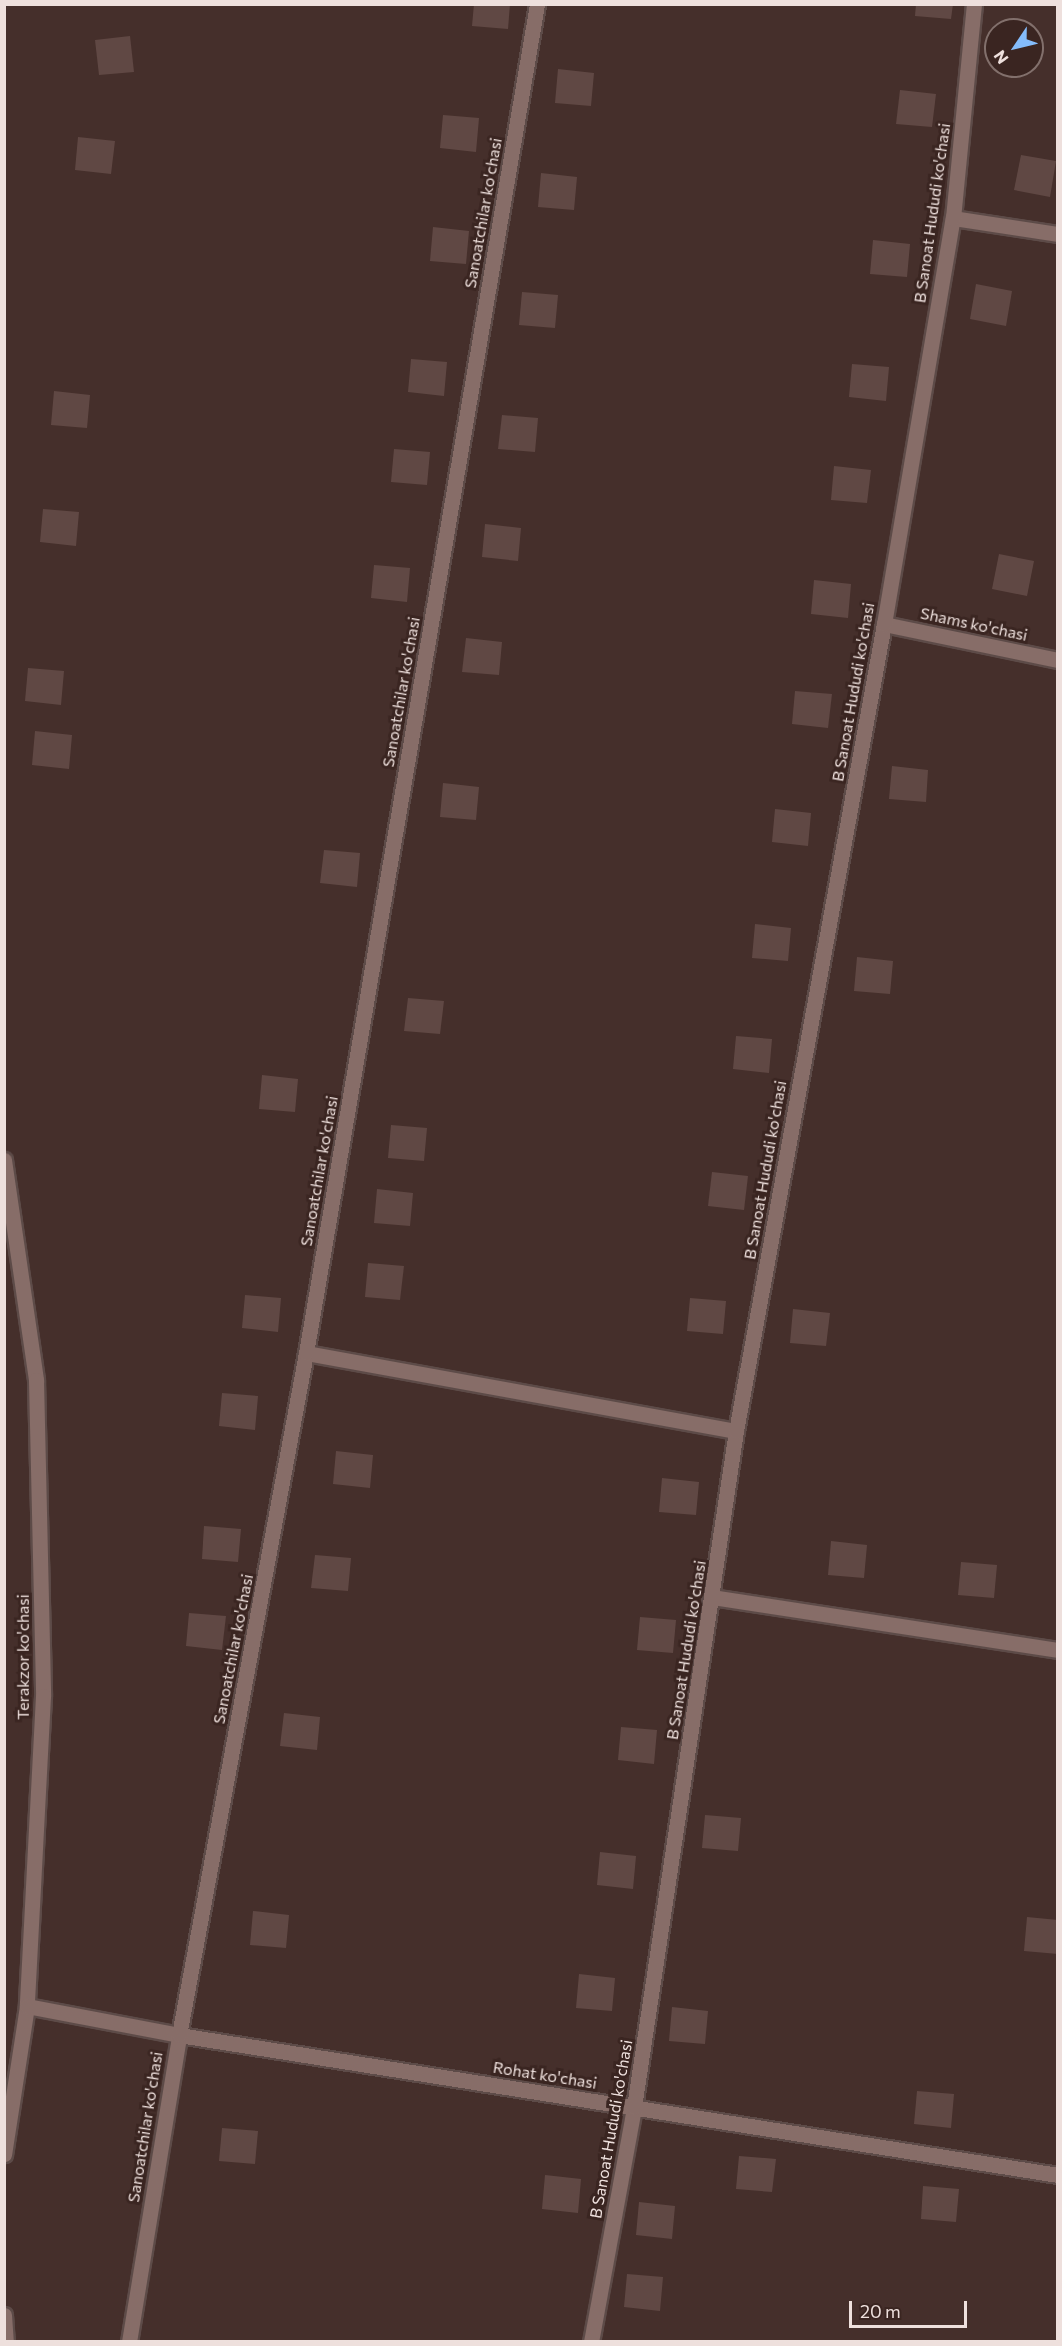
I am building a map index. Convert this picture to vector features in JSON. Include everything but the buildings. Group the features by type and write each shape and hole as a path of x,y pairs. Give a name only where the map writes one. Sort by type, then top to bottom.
{"street":[{"name":"Sanoatchilar ko'chasi","path":"129,2342 179,2035 306,1353 537,4"},
{"name":"B Sanoat Hududi ko'chasi","path":"591,2342 634,2107 736,1431 884,624 953,218 974,4"},
{"path":"953,218 1058,234"},
{"name":"Shams ko'chasi","path":"884,624 1058,660"},
{"name":"Terakzor ko'chasi","path":"4,1160 36,1380 43,1696 27,2006 4,2154"},
{"path":"306,1353 736,1431"},
{"path":"712,1598 1058,1650"},
{"name":"Rohat ko'chasi","path":"27,2006 179,2035 1057,2172"},
{"path":"4,2315 6,2342"}]}
